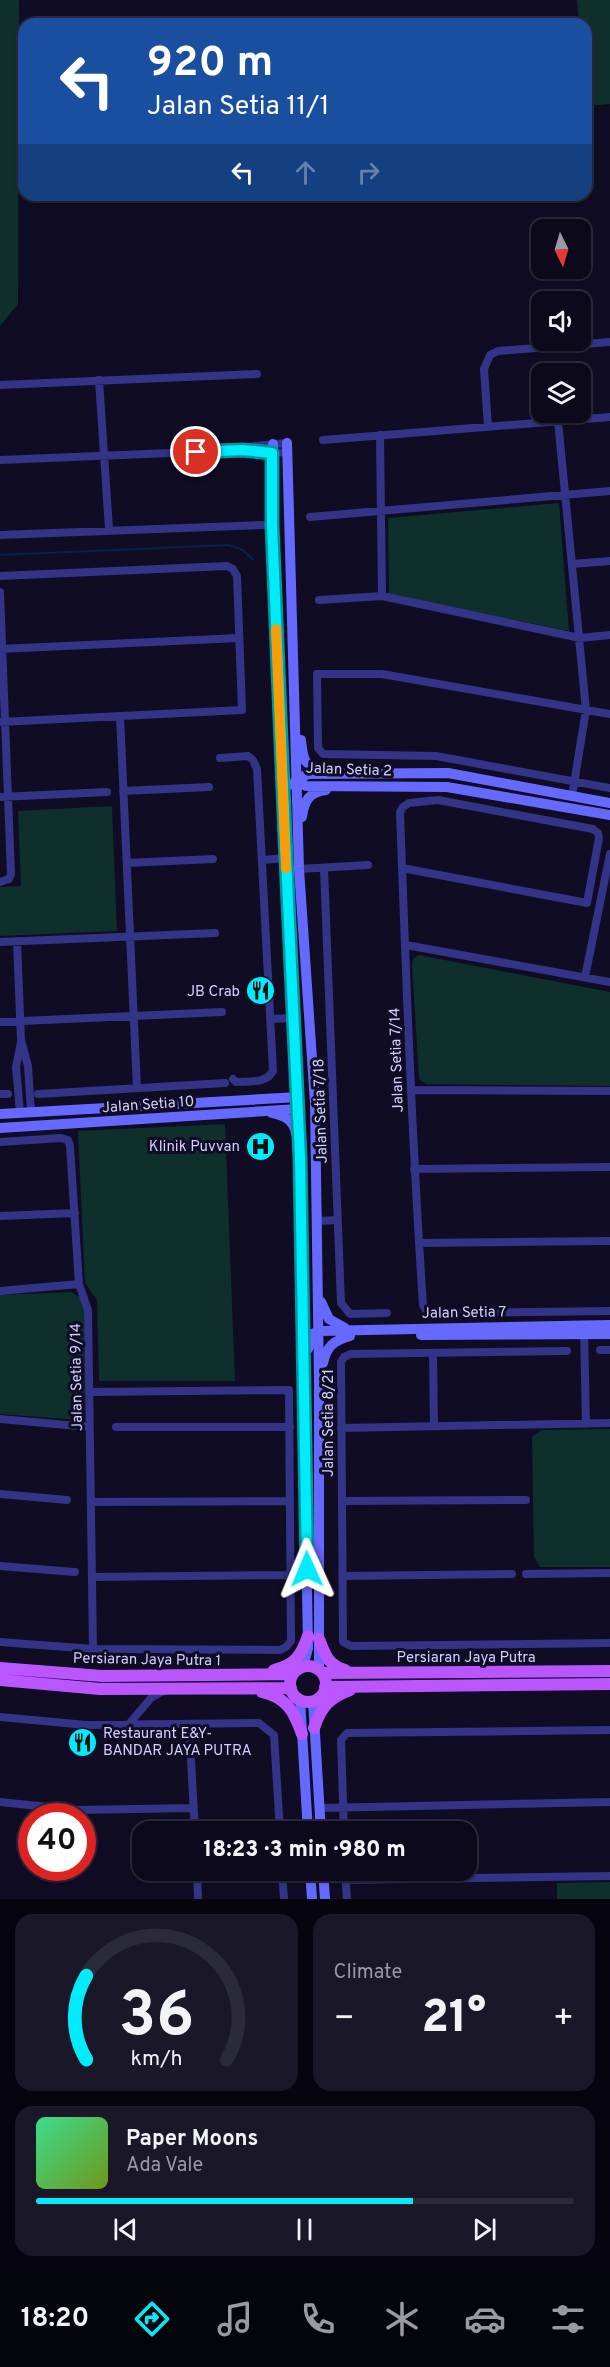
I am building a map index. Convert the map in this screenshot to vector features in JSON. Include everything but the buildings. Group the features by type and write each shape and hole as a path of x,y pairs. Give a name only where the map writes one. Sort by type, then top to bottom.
{"main road":[{"path":"258,1674 293,1663 314,1638 331,1665 356,1673"},
{"name":"Persiaran Jaya Putra 1","path":"0,1668 102,1676 258,1674 312,1667 321,1672"},
{"path":"298,1670 291,1688 294,1694 306,1700 320,1697 325,1687 321,1672"},
{"name":"Persiaran Jaya Putra","path":"321,1672 610,1671"},
{"name":"Persiaran Jaya Putra 1","path":"0,1680 100,1689 291,1688"},
{"name":"Persiaran Jaya Putra","path":"325,1687 610,1684"},
{"path":"314,1728 320,1711 327,1703 336,1695 360,1686"},
{"path":"245,1688 275,1695 286,1702 294,1713 302,1734"}],"street":[{"path":"488,427 484,369 490,355 498,351 610,342"},
{"path":"0,385 257,374"},
{"path":"99,381 109,529"},
{"path":"591,418 610,417"},
{"path":"323,440 535,423"},
{"path":"558,423 586,710 572,796"},
{"path":"380,435 382,596"},
{"path":"0,460 288,447 299,869 315,1103 314,1163"},
{"path":"273,449 272,525 285,858 300,1103 304,1367 314,1638 321,1672"},
{"path":"310,517 610,491"},
{"path":"0,535 109,529 263,525"},
{"path":"572,564 610,561"},
{"path":"0,576 227,566 233,569 237,576 242,710 3,722"},
{"path":"0,592 4,796 11,874 9,879 0,882"},
{"path":"319,600 382,596 580,638 610,635"},
{"path":"1,649 239,638"},
{"path":"610,714 382,674 316,674 318,748 323,754 436,756 610,788"},
{"path":"294,689 303,759 307,764 315,768 380,773"},
{"path":"279,690 283,705 287,765 296,781"},
{"path":"120,716 137,1089"},
{"path":"220,758 248,756 253,760 257,770 273,1071 270,1077 264,1080 236,1082 233,1079"},
{"name":"Jalan Setia 2","path":"296,781 307,774 448,773 610,803"},
{"path":"285,858 288,850 286,799 288,790 296,781"},
{"name":"Jalan Setia 2","path":"296,781 306,786 447,786 610,816"},
{"path":"299,835 303,810 308,797 314,792 380,785"},
{"path":"123,791 209,788"},
{"path":"4,796 107,792"},
{"name":"Jalan Setia 7/14","path":"402,868 587,903 599,838 598,832 593,829 438,800 409,803 400,812 402,868 406,945 414,1169 423,1305 427,1312 610,1311"},
{"path":"585,977 610,854"},
{"path":"263,860 285,858"},
{"path":"127,863 213,859"},
{"path":"299,869 368,865"},
{"name":"Jalan Setia 7/18","path":"324,868 341,1299 343,1308 355,1314 387,1313"},
{"path":"0,942 215,933"},
{"path":"17,942 21,1040 16,1067 25,1113"},
{"path":"406,945 610,982"},
{"path":"0,1022 222,1012"},
{"path":"270,1019 295,1018"},
{"path":"0,1120 19,1118 25,1113 28,1066 21,1040"},
{"path":"300,1103 308,1097 309,1040"},
{"path":"261,1099 285,1092 293,1083 296,1061"},
{"path":"38,1094 225,1083"},
{"path":"411,1090 610,1091"},
{"name":"Jalan Setia 10","path":"0,1114 261,1099 300,1103"},
{"path":"298,1670 314,1638 319,1381 316,1334 318,1221 308,1114 300,1103"},
{"name":"Jalan Setia 10","path":"0,1128 261,1111 300,1103"},
{"path":"261,1111 284,1115 292,1122 296,1129 300,1158"},
{"path":"25,1113 36,1119 84,1118 100,1122"},
{"name":"Jalan Setia 9/14","path":"0,1142 61,1138 68,1140 70,1146 79,1284 88,1310 93,1649"},
{"path":"414,1169 610,1167"},
{"path":"0,1216 75,1213"},
{"path":"318,1221 339,1220"},
{"path":"419,1243 610,1241"},
{"path":"0,1291 79,1284"},
{"path":"318,1290 329,1319 349,1333 329,1346 319,1381"},
{"path":"304,1304 308,1328 316,1334"},
{"name":"Jalan Setia 7","path":"316,1334 584,1329 610,1325"},
{"path":"584,1329 586,1424"},
{"name":"Jalan Setia 7","path":"584,1329 610,1334"},
{"path":"304,1367 316,1334"},
{"path":"600,1350 610,1350"},
{"name":"Jalan Setia 8/21","path":"567,1351 351,1354 344,1357 341,1362 343,1642 351,1646 610,1643"},
{"path":"433,1353 434,1426"},
{"path":"0,1642 93,1649 280,1650 291,1641 289,1390 90,1392"},
{"path":"0,1419 89,1427"},
{"path":"341,1428 610,1423"},
{"path":"116,1427 290,1427"},
{"path":"0,1494 67,1500"},
{"path":"342,1501 526,1500"},
{"path":"91,1502 290,1501"},
{"path":"0,1566 75,1572"},
{"path":"526,1574 610,1573"},
{"path":"343,1576 512,1574"},
{"path":"92,1576 291,1575"},
{"path":"129,1724 151,1698 167,1688"},
{"path":"306,1700 314,1728 321,1821"},
{"path":"306,1700 302,1734 307,1821"},
{"path":"0,1717 86,1725 259,1723 274,1735 279,1821"},
{"path":"189,1724 194,1821"},
{"path":"344,1821 342,1737 346,1733 610,1730"},
{"path":"0,1802 77,1810 193,1808"},
{"path":"320,1808 610,1802"},
{"path":"477,1878 610,1876"},
{"path":"197,1881 198,1899"},
{"path":"283,1881 284,1899"},
{"path":"311,1881 312,1899"},
{"path":"324,1881 325,1899"},
{"path":"345,1881 346,1899"}],"green space":[{"path":"0,0 19,0 18,304 0,326"},
{"path":"577,0 610,0 610,104 592,106 592,18 578,18"},
{"path":"559,503 569,631 389,595 388,518"},
{"path":"112,806 117,931 0,936 0,887 21,886 18,811"},
{"path":"419,955 610,992 610,1086 426,1084 419,1079 412,966 413,959"},
{"path":"225,1124 235,1381 99,1381 97,1300 85,1283 78,1131"},
{"path":"71,1292 81,1298 84,1305 85,1416 79,1420 0,1414 0,1295"},
{"path":"610,1429 610,1567 540,1567 534,1557 532,1437 541,1430"},
{"path":"610,1882 610,1899 557,1899 557,1883"}],"waterway":[{"path":"0,555 228,545 243,550 253,560"}],"slow traffic":[{"path":"276,629 286,868"}],"place":[{"name":"JB Crab","path":"261,991"},
{"name":"Klinik Puvvan","path":"261,1146"},
{"name":"Restaurant E&Y- BANDAR JAYA PUTRA","path":"82,1742"}],"route":[{"path":"196,452 243,450 272,453 272,525 300,1158 307,1569"}]}
